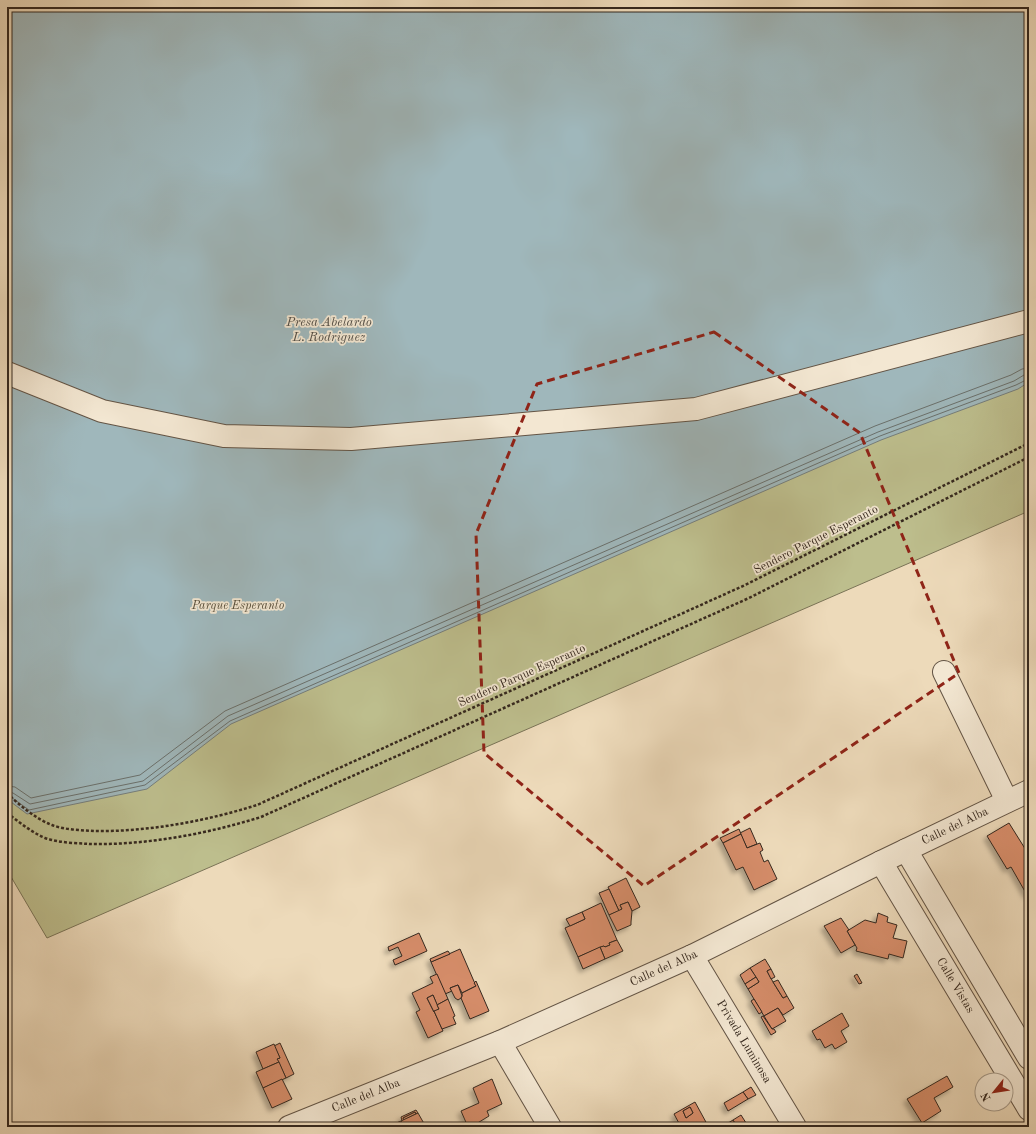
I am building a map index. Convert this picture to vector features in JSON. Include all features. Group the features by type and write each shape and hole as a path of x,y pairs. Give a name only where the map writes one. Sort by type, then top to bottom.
{"street":[{"path":"7,374 102,411 224,436 351,438 696,409 1029,321"},
{"path":"944,672 1007,801"},
{"name":"Calle del Alba","path":"289,1127 500,1042 692,956 881,862 1029,791"},
{"path":"906,850 1029,1058"},
{"name":"Calle Vistas","path":"881,862 1029,1109"},
{"name":"Privada Luminosa","path":"692,956 795,1127"},
{"path":"500,1042 550,1127"}],"path":[{"name":"Sendero Parque Esperanto","path":"7,793 15,802 40,819 53,825 75,830 114,831 173,825 232,813 257,805 743,586 1029,443"},
{"name":"Sendero Parque Esperanto","path":"7,813 31,830 46,838 72,843 105,844 173,838 234,825 261,817 749,598 1029,458"}],"highlighted area":[{"path":"714,332 860,433 959,673 644,886 484,753 476,534 537,384"}],"green space":[{"name":"Parque Esperanto","path":"1029,279 1029,511 47,938 7,870 7,334"}],"water":[{"name":"Presa Abelardo L. Rodriguez","path":"7,7 1029,7 1029,382 1018,389 881,440 231,724 147,789 27,814 7,799"}],"building":[{"path":"1009,823 1029,855 1029,894 1027,895 1011,867 1007,869 987,836"},
{"path":"750,828 757,844 747,848 740,833"},
{"path":"739,829 741,834 723,843 720,838"},
{"path":"741,834 747,848 760,843 763,850 760,852 764,862 768,860 777,879 754,890 743,867 736,870 723,843"},
{"path":"626,878 640,907 632,911 628,902 620,905 622,909 619,911 608,887"},
{"path":"609,889 619,911 609,915 599,893"},
{"path":"628,902 632,911 631,925 617,931 609,915 622,909 620,905"},
{"path":"601,903 617,940 609,943 610,945 578,957 565,928 585,919 582,912"},
{"path":"582,912 585,919 570,926 566,919"},
{"path":"878,913 888,917 887,922 897,925 893,938 907,941 903,958 889,954 888,959 856,951 857,948 847,931 865,920 876,923"},
{"path":"841,918 849,930 847,931 855,945 841,953 824,926"},
{"path":"419,933 427,951 395,965 393,960 402,956 398,947 389,951 388,947"},
{"path":"617,940 623,951 605,959 600,947 610,945 609,943"},
{"path":"600,947 605,959 583,969 578,957"},
{"path":"460,949 476,986 462,993 458,985 450,988 452,991 445,994 431,962"},
{"path":"448,951 450,954 431,962 430,959"},
{"path":"765,959 771,969 767,971 773,982 783,998 787,996 794,1008 783,1015 778,1008 764,1016 748,989 759,982 750,968"},
{"path":"750,968 756,977 745,984 740,975"},
{"path":"771,969 775,977 771,979 767,971"},
{"path":"437,974 448,999 437,1005 433,995 427,998 443,1031 428,1038 416,1012 420,1010 412,993 433,983 430,977"},
{"path":"857,974 862,983 859,984 854,976"},
{"path":"756,977 759,982 748,989 745,984"},
{"path":"778,980 787,996 783,998 773,982"},
{"path":"476,981 489,1011 470,1019 461,998 462,993 476,986 474,983"},
{"path":"458,985 462,996 458,1000 455,998 450,988"},
{"path":"433,995 439,1009 434,1012 427,998"},
{"path":"448,999 455,1016 453,1017 456,1024 442,1029 434,1011 439,1009 437,1005"},
{"path":"754,999 762,1012 759,1014 751,1001"},
{"path":"778,1008 786,1021 772,1029 764,1016"},
{"path":"842,1013 849,1026 841,1031 847,1042 835,1049 832,1044 825,1048 820,1039 817,1040 812,1031"},
{"path":"763,1016 772,1029 776,1032 771,1035 761,1017"},
{"path":"280,1043 294,1074 286,1078 277,1059 280,1058 274,1046"},
{"path":"274,1044 280,1058 277,1059 279,1062 263,1069 256,1052"},
{"path":"279,1062 286,1078 263,1088 256,1072"},
{"path":"947,1076 953,1087 934,1098 941,1111 922,1123 907,1099"},
{"path":"282,1079 292,1099 272,1108 263,1088"},
{"path":"492,1079 502,1104 487,1111 489,1116 471,1127 468,1127 461,1111 479,1103 473,1088"},
{"path":"751,1087 756,1095 748,1099 743,1092"},
{"path":"743,1092 748,1099 728,1111 724,1103"},
{"path":"695,1102 707,1124 701,1127 681,1127 674,1114","holes":["690,1107 693,1113 686,1118 683,1111"]},
{"path":"690,1107 693,1113 686,1118 683,1111"},
{"path":"416,1110 418,1113 416,1114 415,1112 403,1118 404,1120 402,1121 401,1117"},
{"path":"415,1112 416,1114 404,1120 403,1118"},
{"path":"418,1113 426,1127 404,1127 401,1121"},
{"path":"741,1115 748,1126 750,1124 752,1127 737,1127 733,1120"},
{"path":"733,1120 737,1127 726,1127 725,1125"},
{"path":"401,1121 404,1127 387,1127"}]}
